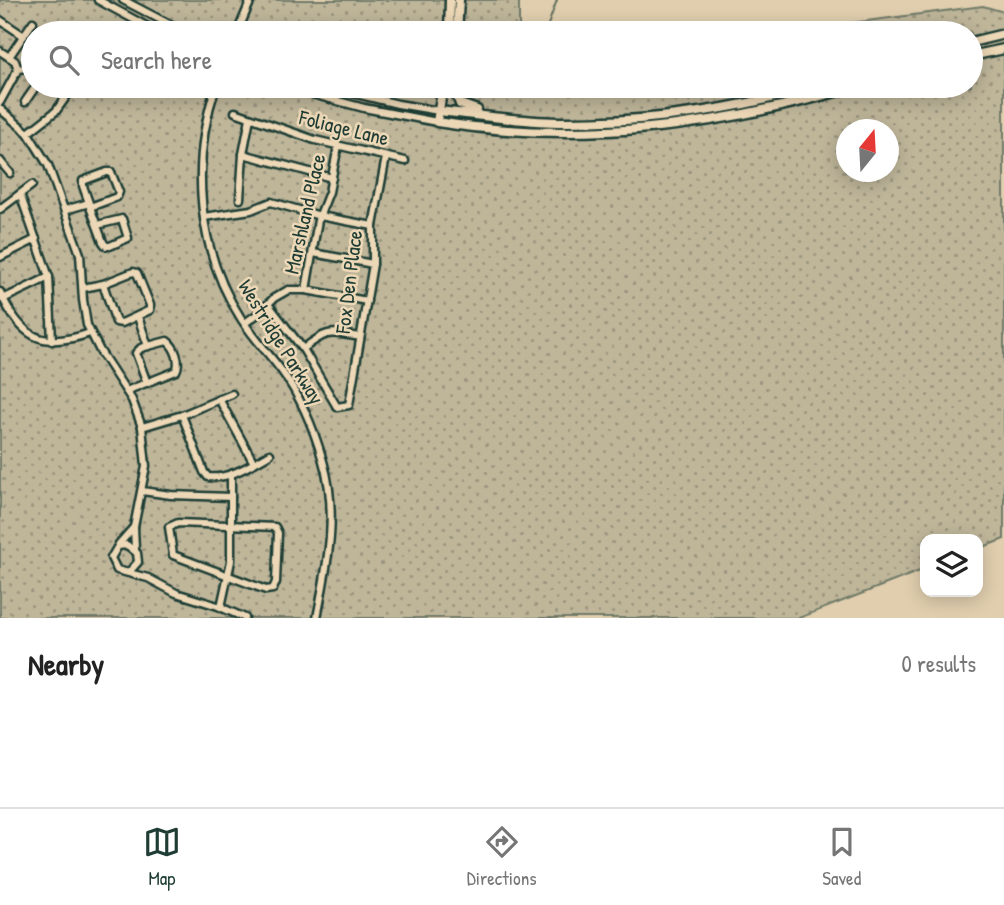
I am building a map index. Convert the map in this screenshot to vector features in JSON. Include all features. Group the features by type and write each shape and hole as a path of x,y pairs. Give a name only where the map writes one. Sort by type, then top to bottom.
{"main road":[{"path":"449,21 450,0"},
{"path":"458,21 459,0"},
{"path":"983,39 1004,34"},
{"path":"983,53 1004,49"},
{"path":"443,98 444,111"},
{"path":"449,98 441,123 547,132 658,128 744,115 810,98"},
{"path":"458,98 460,104 496,117"},
{"path":"444,111 565,122 670,116 771,98"}],"street":[{"path":"98,0 137,21"},
{"path":"123,0 163,21"},
{"path":"242,21 251,0"},
{"path":"0,20 21,34"},
{"path":"0,63 5,54 21,39"},
{"path":"0,102 19,69 15,61 5,54"},
{"path":"25,102 28,98"},
{"path":"29,133 56,111 66,98"},
{"name":"Westridge Parkway","path":"213,98 203,137 201,161 201,203 210,249 219,273 245,323 297,395 314,432 324,464 330,502 330,550 317,618"},
{"path":"327,98 441,123"},
{"path":"373,98 444,111"},
{"path":"0,109 29,133 48,165 80,254 84,311 90,332 126,391 142,427 146,454 134,527 138,562 148,578"},
{"name":"Foliage Lane","path":"235,112 338,146 405,161"},
{"path":"240,199 243,154 250,118"},
{"name":"Marshland Place","path":"306,290 320,216 327,201 338,146"},
{"path":"243,154 332,178"},
{"name":"Fox Den Place","path":"303,349 337,407 349,405 373,264 373,226 386,157"},
{"path":"0,161 10,173"},
{"path":"65,210 90,205 118,195 111,172 83,181 83,186 90,205 97,225 106,246 128,238 122,219 97,225"},
{"path":"0,209 32,185"},
{"path":"20,194 49,277 52,341"},
{"path":"204,217 251,210 271,202 320,216 373,226"},
{"path":"0,257 36,239"},
{"path":"313,253 373,264"},
{"path":"83,288 137,272 151,308 147,313 122,323 114,320 103,284"},
{"path":"3,299 49,277"},
{"path":"245,323 280,293 288,290 306,290 367,301"},
{"path":"0,292 17,322 33,335 52,341 71,340 90,332"},
{"path":"268,304 303,349 323,334 360,338"},
{"path":"138,317 148,346"},
{"path":"126,391 147,383 176,371 179,364 169,342 164,341 138,350 136,356 147,383"},
{"path":"142,427 182,415 232,394"},
{"path":"219,399 254,463"},
{"path":"182,415 208,477 231,474 270,454"},
{"path":"221,607 229,577 231,474"},
{"path":"142,491 231,497"},
{"path":"171,524 231,524 275,527 278,533 273,589 266,590 173,555 168,531 171,524"},
{"path":"134,527 112,553 111,562 121,572 130,571 176,593 221,607 245,618"},
{"path":"118,546 127,545 135,549"},
{"path":"130,571 138,562"}],"shaded area":[{"path":"0,0 519,0 519,21 21,21 21,98 983,98 983,21 866,21 983,6 1004,12 1004,539 983,547 983,534 920,534 920,571 799,618 0,618"}],"waterway":[{"path":"549,21 557,0"}]}
